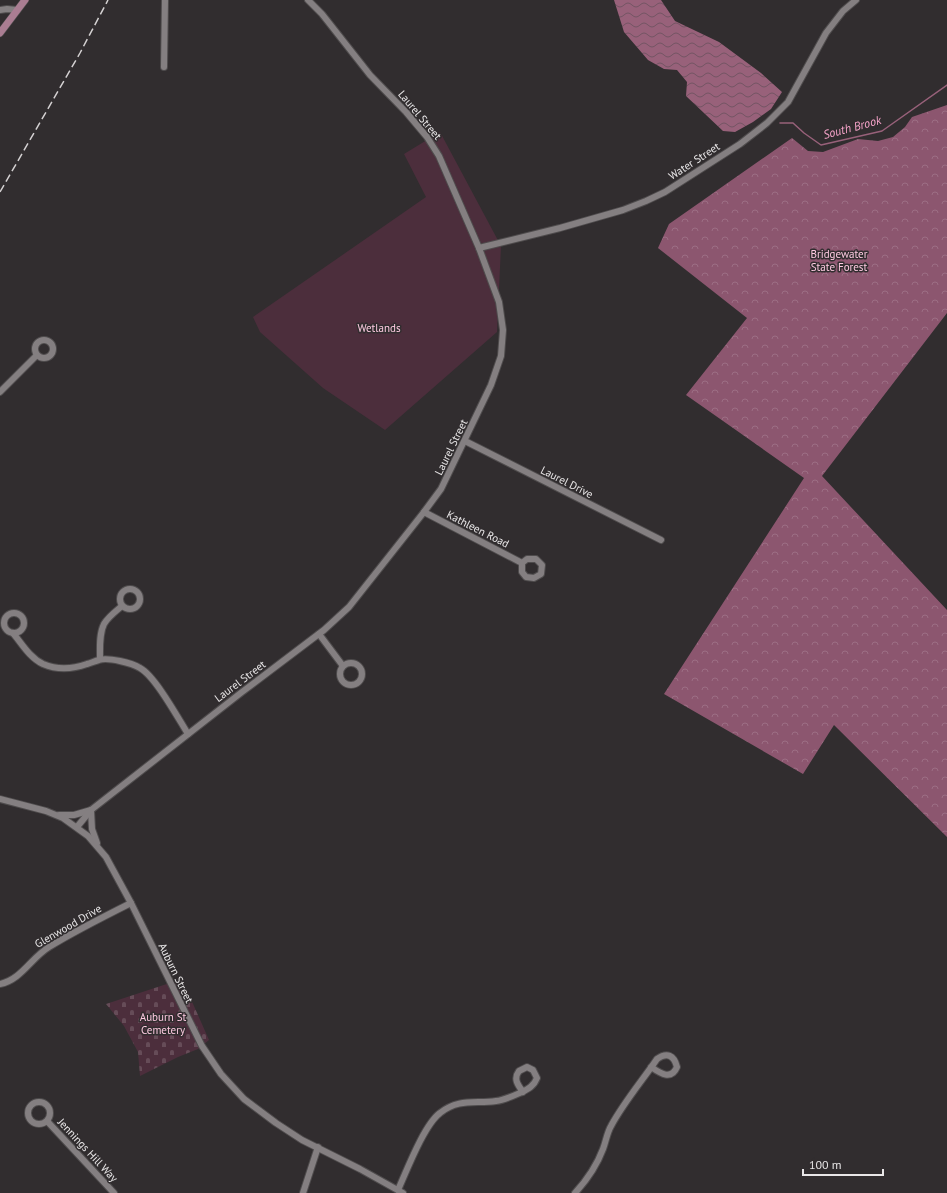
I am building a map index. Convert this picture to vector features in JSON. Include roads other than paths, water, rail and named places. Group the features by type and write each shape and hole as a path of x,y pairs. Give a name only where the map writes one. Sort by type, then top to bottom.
{"main road":[{"path":"0,33 25,0"}],"street":[{"path":"164,67 165,0"},
{"name":"Laurel Street","path":"77,827 91,810 319,634 349,607 441,489 465,441 499,366 503,347 501,310 479,248 447,172 431,143 406,112 365,70 322,14 308,0"},
{"name":"Water Street","path":"479,248 560,228 623,210 646,201 665,192 740,144 767,123 788,102 826,33 843,11 856,0"},
{"path":"0,10 17,10"},
{"path":"0,392 37,355"},
{"name":"Laurel Drive","path":"465,441 661,540"},
{"name":"Kathleen Road","path":"424,512 522,563"},
{"path":"100,659 100,641 104,624 112,614 122,606"},
{"path":"13,633 31,655 42,663 57,668 73,668 89,664 100,659 125,662 141,668 153,680 188,734"},
{"path":"319,634 343,666"},
{"name":"Auburn Street","path":"0,799 33,807 55,815 77,827 102,851 131,903 206,1054 237,1093 282,1128 401,1191"},
{"path":"91,810 92,829 102,851"},
{"name":"Laurel Street","path":"55,815 74,815 91,810"},
{"name":"Glenwood Drive","path":"0,984 9,982 16,977 37,955 50,946 131,903"},
{"path":"578,1192 604,1148 612,1125 651,1067"},
{"path":"401,1191 427,1129 440,1112 459,1103 500,1100 523,1092"},
{"name":"Jennings Hill Way","path":"46,1121 114,1193"},
{"path":"303,1193 318,1148"}],"water":[{"path":"614,0 661,0 675,21 719,42 761,73 782,92 771,109 753,122 735,132 723,131 686,96 687,82 677,70 664,69 648,60 624,32"}],"waterway":[{"name":"South Brook","path":"780,123 793,123 821,145 882,131 947,85"}],"railway":[{"path":"0,192 80,53 108,0"}],"park label":[{"name":"Bridgewater State Forest","path":"839,260"},
{"name":"Wetlands","path":"379,328"},
{"name":"Auburn St Cemetery","path":"163,1023"}]}
